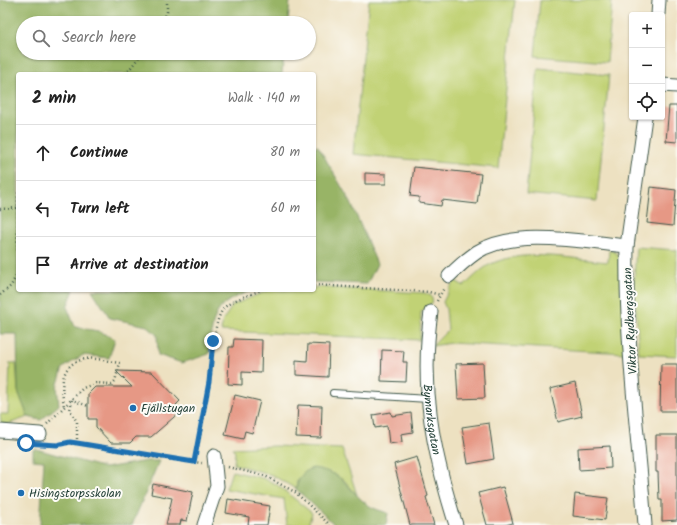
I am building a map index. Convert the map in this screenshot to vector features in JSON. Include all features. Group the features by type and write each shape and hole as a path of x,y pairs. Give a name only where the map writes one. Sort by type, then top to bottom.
{"street":[{"path":"658,12 659,0"},
{"path":"665,85 677,86"},
{"name":"Viktor Rydbergsgatan","path":"645,120 627,246 627,300 645,525"},
{"path":"449,276 462,263 478,252 499,243 519,239 540,239 627,246"},
{"name":"Bymarksgatan","path":"431,312 426,344 428,399 438,468 456,525"},
{"path":"0,431 42,439"},
{"path":"204,525 217,486 214,460"}],"lane":[{"path":"333,393 428,399"}],"path":[{"path":"165,16 167,12 167,0"},
{"path":"128,72 137,60"},
{"path":"0,209 16,208"},
{"path":"0,295 11,286 16,276"},
{"path":"431,312 449,281 449,276"},
{"path":"316,285 429,292 440,295"},
{"path":"194,462 209,382 213,341 219,317 224,307 256,292"},
{"path":"42,439 47,423 72,400 83,388 96,383 112,384 115,381 120,363 86,359 68,368 62,377 61,387 64,407"},
{"path":"72,400 70,410 77,422 77,443"},
{"path":"72,400 88,406"},
{"path":"42,439 57,445 70,442 194,462 214,460 265,476 295,492 330,525"},
{"path":"42,439 57,445"}],"green space":[{"path":"0,0 290,0 289,16 16,16 16,60 283,60 282,72 16,72 16,292 73,292 67,307 75,327 98,331 115,339 109,358 83,355 63,368 57,387 59,405 41,420 28,417 18,391 17,334 0,334"},
{"path":"369,0 515,0 498,168 353,154"},
{"path":"540,0 612,0 607,62 535,56"},
{"path":"538,68 609,75 597,201 526,194"},
{"path":"316,146 318,146 351,203 377,264 367,284 316,282"},
{"path":"636,247 677,250 677,356 639,354 634,281"},
{"path":"609,250 615,252 622,260 625,353 451,343 432,346 448,330 446,309 443,302 454,280 464,286 487,266 501,260 515,257 546,256 608,262"},
{"path":"316,287 425,293 431,296 433,302 421,312 420,340 221,331 223,320 233,305 264,292 316,292"},
{"path":"93,292 248,292 230,300 218,312 212,329 209,354 182,363 158,355 157,335 147,326 110,318"},
{"path":"10,363 16,363 18,391 28,417 8,424 1,423 0,414 8,414"},
{"path":"275,446 342,449 357,495 343,479 297,481 296,489 272,475 234,464 235,452 232,448"},
{"path":"36,449 105,468 147,461 159,461 132,525 40,525 44,461 33,460 33,450"},
{"path":"313,468 324,470 339,477 360,499 368,505 388,513 386,525 335,525 296,489 301,476 309,469"},
{"path":"232,471 262,478 276,484 312,513 308,525 287,525 284,499 226,489"}],"building":[{"path":"669,106 677,106 677,142 666,141"},
{"path":"414,167 481,174 477,204 442,200 441,206 419,203 419,197 410,196"},
{"path":"365,173 386,174 386,184 365,184"},
{"path":"651,187 676,190 673,226 647,223"},
{"path":"234,339 262,340 261,373 242,372 242,385 228,384 229,347 233,347"},
{"path":"308,344 329,345 328,377 296,375 296,360 307,361"},
{"path":"382,350 404,351 403,362 407,362 406,382 381,381"},
{"path":"483,363 485,398 458,399 456,364"},
{"path":"661,364 677,364 677,411 660,411"},
{"name":"Fjällstugan","path":"116,371 152,372 180,401 176,405 181,411 151,437 136,437 130,443 111,443 96,427 96,419 88,419 88,394 95,387 132,387"},
{"path":"575,383 582,416 558,422 550,389"},
{"path":"235,395 260,401 252,433 245,431 243,439 225,435"},
{"path":"298,405 322,406 321,438 296,437"},
{"path":"391,412 392,416 411,413 413,432 401,434 402,442 389,444 387,426 375,428 373,415"},
{"path":"489,423 494,459 468,464 462,427"},
{"path":"656,435 677,435 677,520 662,521 662,500 659,500 658,472 656,472"},
{"path":"610,446 611,468 579,470 578,448"},
{"path":"417,457 428,496 426,497 434,525 410,525 394,464"},
{"path":"153,484 193,492 187,521 181,520 180,525 166,525 172,498 151,494"},
{"path":"503,487 513,523 505,525 487,525 478,493"},
{"path":"575,494 608,498 605,520 573,516"},
{"path":"228,499 270,506 267,525 248,525 249,517 226,513"}],"place":[{"name":"Fjällstugan","path":"133,408"},
{"name":"Hisingstorpsskolan","path":"21,493"}],"route":[{"path":"26,443 57,445 70,442 152,457 194,462 209,382 213,341"}]}
